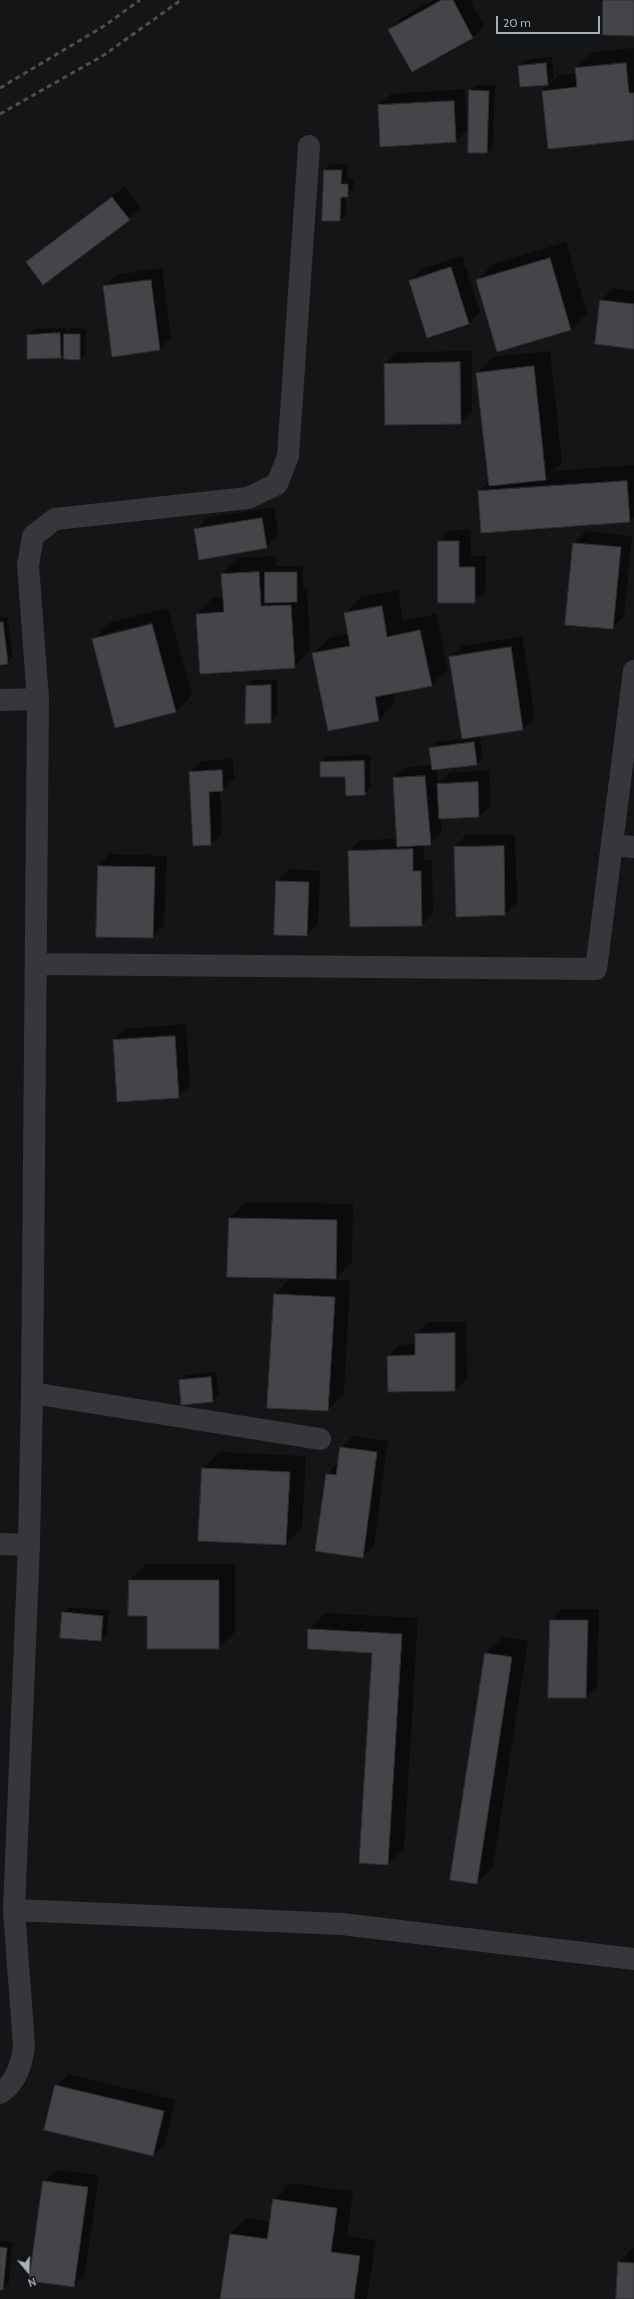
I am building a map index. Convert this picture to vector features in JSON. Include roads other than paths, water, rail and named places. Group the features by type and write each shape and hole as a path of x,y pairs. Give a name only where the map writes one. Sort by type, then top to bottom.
{"street":[{"path":"0,2092 14,2079 22,2063 24,2046 14,1910 29,1545 32,1393 38,699 28,565 33,536 55,519 248,498 277,484 288,456 309,146"},
{"path":"36,964 596,969 634,671"},
{"path":"0,700 38,699"},
{"path":"612,845 634,847"},
{"path":"32,1393 320,1439"},
{"path":"0,1544 29,1545"},
{"path":"14,1910 342,1924 634,1959"}],"railway":[{"path":"0,88 104,26 140,0"},
{"path":"0,114 104,55 181,0"}]}
